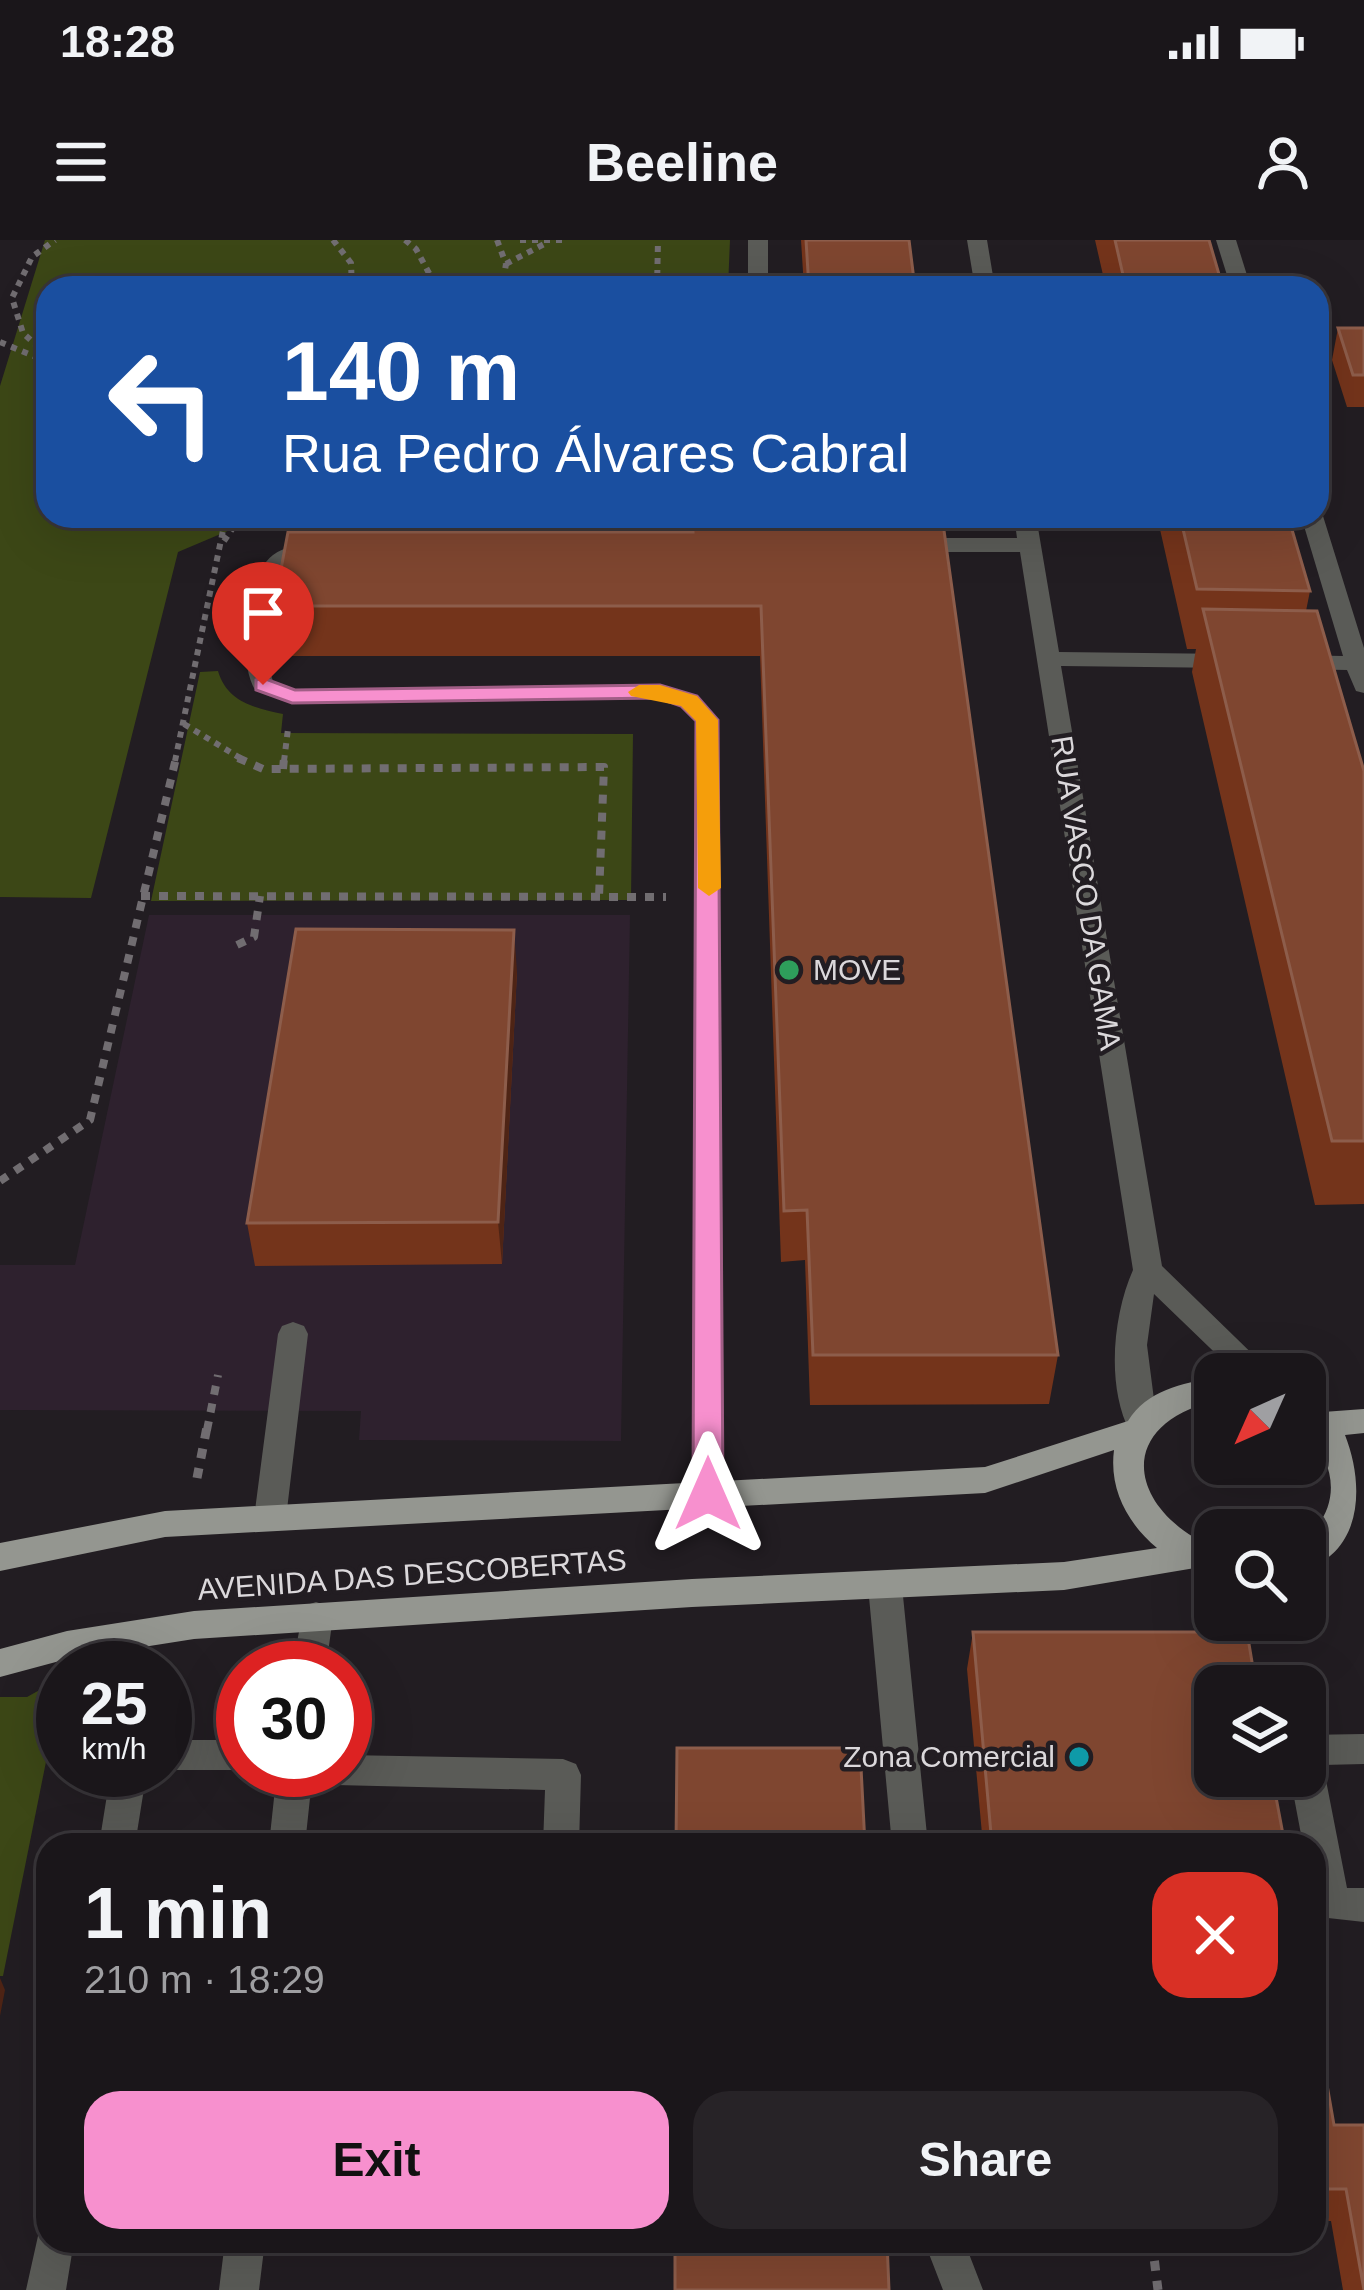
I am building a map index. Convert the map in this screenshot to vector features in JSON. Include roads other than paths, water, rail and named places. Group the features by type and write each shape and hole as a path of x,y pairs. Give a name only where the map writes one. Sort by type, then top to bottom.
{"main road":[{"name":"AVENIDA DAS DESCOBERTAS","path":"0,1557 165,1524 985,1480 1138,1427 1154,1408 1194,1391"},
{"path":"1326,1420 1364,1421"},
{"path":"1138,1427 1125,1465 1132,1497 1159,1533 1194,1554"},
{"path":"1326,1435 1339,1448 1352,1480 1350,1510 1334,1543"},
{"name":"AVENIDA DAS DESCOBERTAS","path":"0,1663 67,1645 194,1625 1064,1576 1194,1560"}],"street":[{"path":"758,240 758,276"},
{"path":"976,240 983,276"},
{"path":"1226,240 1237,276"},
{"path":"578,547 656,547 649,528"},
{"name":"RUA VASCO DA GAMA","path":"1027,528 1148,1270 1132,1301 1138,1427"},
{"path":"1048,659 1361,674 1316,528"},
{"path":"874,546 1030,545"},
{"path":"343,547 320,547 283,557 266,576 253,659 263,685 292,696 660,692 689,701 707,720 708,1494"},
{"path":"1148,1270 1235,1353"},
{"path":"271,1517 293,1334"},
{"path":"885,1586 909,1833"},
{"path":"313,1641 316,1616"},
{"path":"1326,1750 1364,1749"},
{"path":"372,1771 563,1774 561,1833"},
{"path":"119,1833 125,1797"},
{"path":"288,1833 292,1797"},
{"path":"1311,1797 1318,1833"},
{"path":"1326,1873 1332,1905 1364,1905"},
{"path":"46,2290 52,2253"},
{"path":"239,2290 243,2253"},
{"path":"949,2253 963,2290"}],"place":[{"name":"MOVE","path":"789,970"},
{"name":"Zona Comercial","path":"1079,1757"}]}
